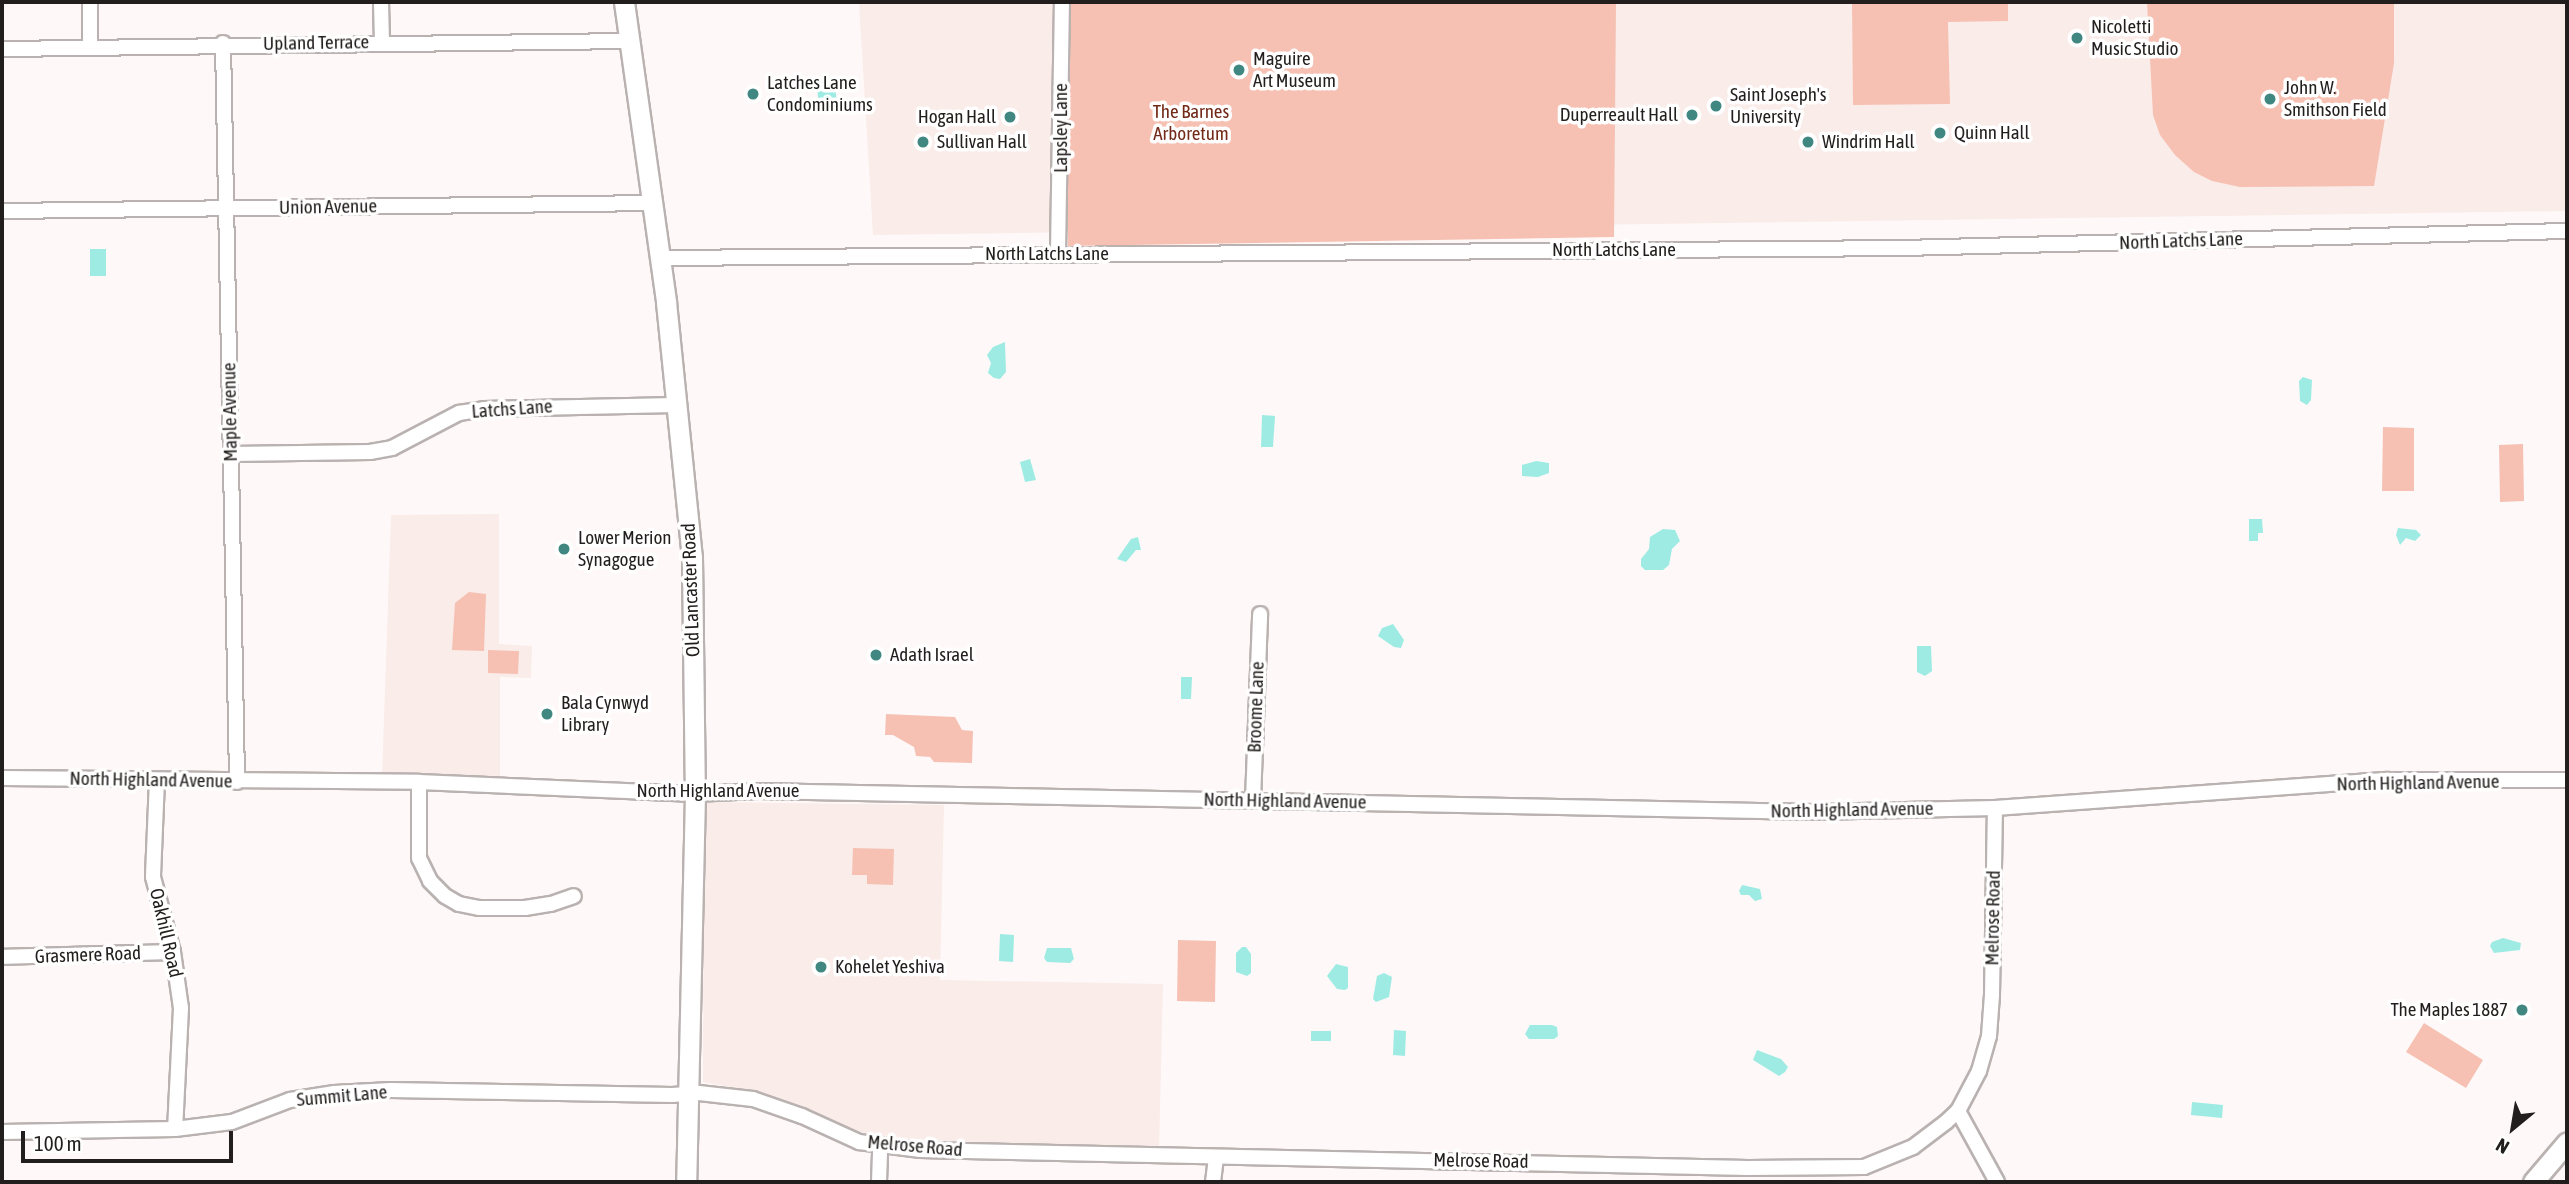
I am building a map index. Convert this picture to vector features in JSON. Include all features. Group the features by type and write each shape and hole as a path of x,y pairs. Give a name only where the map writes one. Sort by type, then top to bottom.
{"main road":[{"name":"Old Lancaster Road","path":"624,2 661,258 692,557 695,794 686,1182"},
{"path":"2533,1182 2567,1142"}],"street":[{"path":"90,2 90,46"},
{"path":"381,2 382,42"},
{"name":"Lapsley Lane","path":"1058,253 1062,2"},
{"name":"Upland Terrace","path":"2,49 223,43 631,41"},
{"name":"Maple Avenue","path":"223,43 237,782"},
{"name":"Union Avenue","path":"2,211 653,203"},
{"name":"North Latchs Lane","path":"661,258 1939,248 2567,231"},
{"name":"Latchs Lane","path":"231,454 370,452 392,448 459,413 484,409 676,405"},
{"name":"Broome Lane","path":"1254,800 1260,614"},
{"name":"North Highland Avenue","path":"2,778 419,782 695,794 758,791 1814,812 1995,808 2388,780 2567,780"},
{"name":"Oakhill Road","path":"157,780 153,877 173,952 181,1039 175,1129"},
{"path":"419,782 419,858 430,881 445,896 459,904 480,908 525,908 551,904 573,896"},
{"name":"Melrose Road","path":"687,1094 753,1099 802,1116 835,1133 880,1147 1216,1157 1847,1169 1879,1163 1913,1147 1958,1111 1979,1071 1989,1036 1995,808"},
{"name":"Grasmere Road","path":"2,957 173,952"},
{"name":"Summit Lane","path":"2,1132 175,1129 232,1122 290,1100 334,1093 391,1090 687,1094"},
{"path":"1958,1111 1997,1182"},
{"path":"879,1182 880,1147"},
{"path":"1213,1182 1216,1157"}],"shaded area":[{"name":"Saint Joseph's University","path":"859,2 2567,2 2567,211 873,235"},
{"path":"499,514 499,644 532,646 531,678 500,677 500,783 382,777 391,515"},
{"name":"Kohelet Yeshiva","path":"704,802 944,805 940,980 1163,984 1159,1151 885,1138 838,1126 748,1090 703,1082"}],"green space":[{"name":"The Barnes Arboretum","path":"1067,2 1616,2 1614,237 1068,246"},
{"path":"1852,2 2008,2 2008,21 1948,22 1950,104 1853,105"},
{"name":"John W. Smithson Field","path":"2147,2 2394,2 2394,63 2374,186 2240,187 2212,181 2194,172 2175,155 2160,135 2153,115"},
{"path":"2383,427 2414,428 2414,491 2382,491"},
{"path":"2523,444 2524,501 2500,502 2499,445"},
{"path":"469,592 486,594 484,651 452,650 455,603"},
{"path":"488,650 519,651 518,674 488,673"},
{"path":"886,714 955,717 962,730 973,731 972,763 934,762 930,757 916,756 914,747 893,735 885,735"},
{"path":"853,848 894,849 893,885 867,884 867,875 852,875"},
{"path":"1178,940 1216,941 1215,1002 1177,1001"},
{"path":"2424,1023 2483,1060 2466,1088 2406,1052"}],"water":[{"path":"834,78 838,111 820,113 816,80"},
{"path":"90,249 106,249 106,276 90,276"},
{"path":"1005,342 1006,372 1000,379 994,378 988,373 991,363 987,355 993,347"},
{"path":"2303,377 2312,380 2311,400 2307,405 2300,401 2299,381"},
{"path":"1262,415 1275,416 1273,447 1261,447"},
{"path":"1030,459 1036,480 1025,482 1020,462"},
{"path":"1536,461 1549,463 1549,473 1538,477 1522,476 1522,465"},
{"path":"2249,519 2262,519 2263,533 2258,533 2258,541 2249,541"},
{"path":"2398,528 2416,530 2421,535 2415,541 2406,538 2400,545 2396,535"},
{"path":"1663,529 1675,530 1680,541 1672,549 1669,565 1663,570 1645,570 1641,566 1641,559 1649,549 1650,537"},
{"path":"1138,537 1141,550 1136,550 1126,562 1117,559 1131,539"},
{"path":"1393,624 1404,640 1401,648 1394,647 1378,636 1382,628"},
{"path":"1917,646 1931,646 1932,671 1925,676 1917,672"},
{"path":"1181,677 1192,677 1191,699 1181,699"},
{"path":"1742,885 1760,889 1762,899 1755,901 1749,895 1741,895 1739,891"},
{"path":"1000,934 1014,935 1013,962 999,961"},
{"path":"2503,938 2521,943 2520,950 2494,953 2490,946 2492,942"},
{"path":"1246,947 1251,954 1251,973 1247,976 1236,972 1236,953"},
{"path":"1047,948 1071,948 1074,959 1070,963 1047,962 1044,958"},
{"path":"1336,964 1348,967 1348,988 1345,990 1337,989 1327,976"},
{"path":"1384,973 1392,977 1389,997 1376,1002 1373,999 1377,976"},
{"path":"1530,1025 1552,1025 1557,1027 1558,1036 1554,1039 1529,1039 1525,1034"},
{"path":"1394,1030 1406,1031 1405,1056 1393,1055"},
{"path":"1311,1031 1331,1031 1331,1041 1311,1041"},
{"path":"1757,1050 1781,1059 1788,1067 1785,1072 1779,1076 1753,1060"},
{"path":"2192,1102 2223,1105 2222,1118 2191,1115"}],"place":[{"name":"Nicoletti Music Studio","path":"2077,38"},
{"name":"Maguire Art Museum","path":"1239,70"},
{"name":"Latches Lane Condominiums","path":"753,94"},
{"name":"John W. Smithson Field","path":"2270,99"},
{"name":"Saint Joseph's University","path":"1716,106"},
{"name":"Duperreault Hall","path":"1692,115"},
{"name":"Hogan Hall","path":"1010,117"},
{"name":"Quinn Hall","path":"1940,133"},
{"name":"Sullivan Hall","path":"923,142"},
{"name":"Windrim Hall","path":"1808,142"},
{"name":"Lower Merion Synagogue","path":"564,549"},
{"name":"Adath Israel","path":"876,655"},
{"name":"Bala Cynwyd Library","path":"547,714"},
{"name":"Kohelet Yeshiva","path":"821,967"},
{"name":"The Maples 1887","path":"2522,1010"}]}
